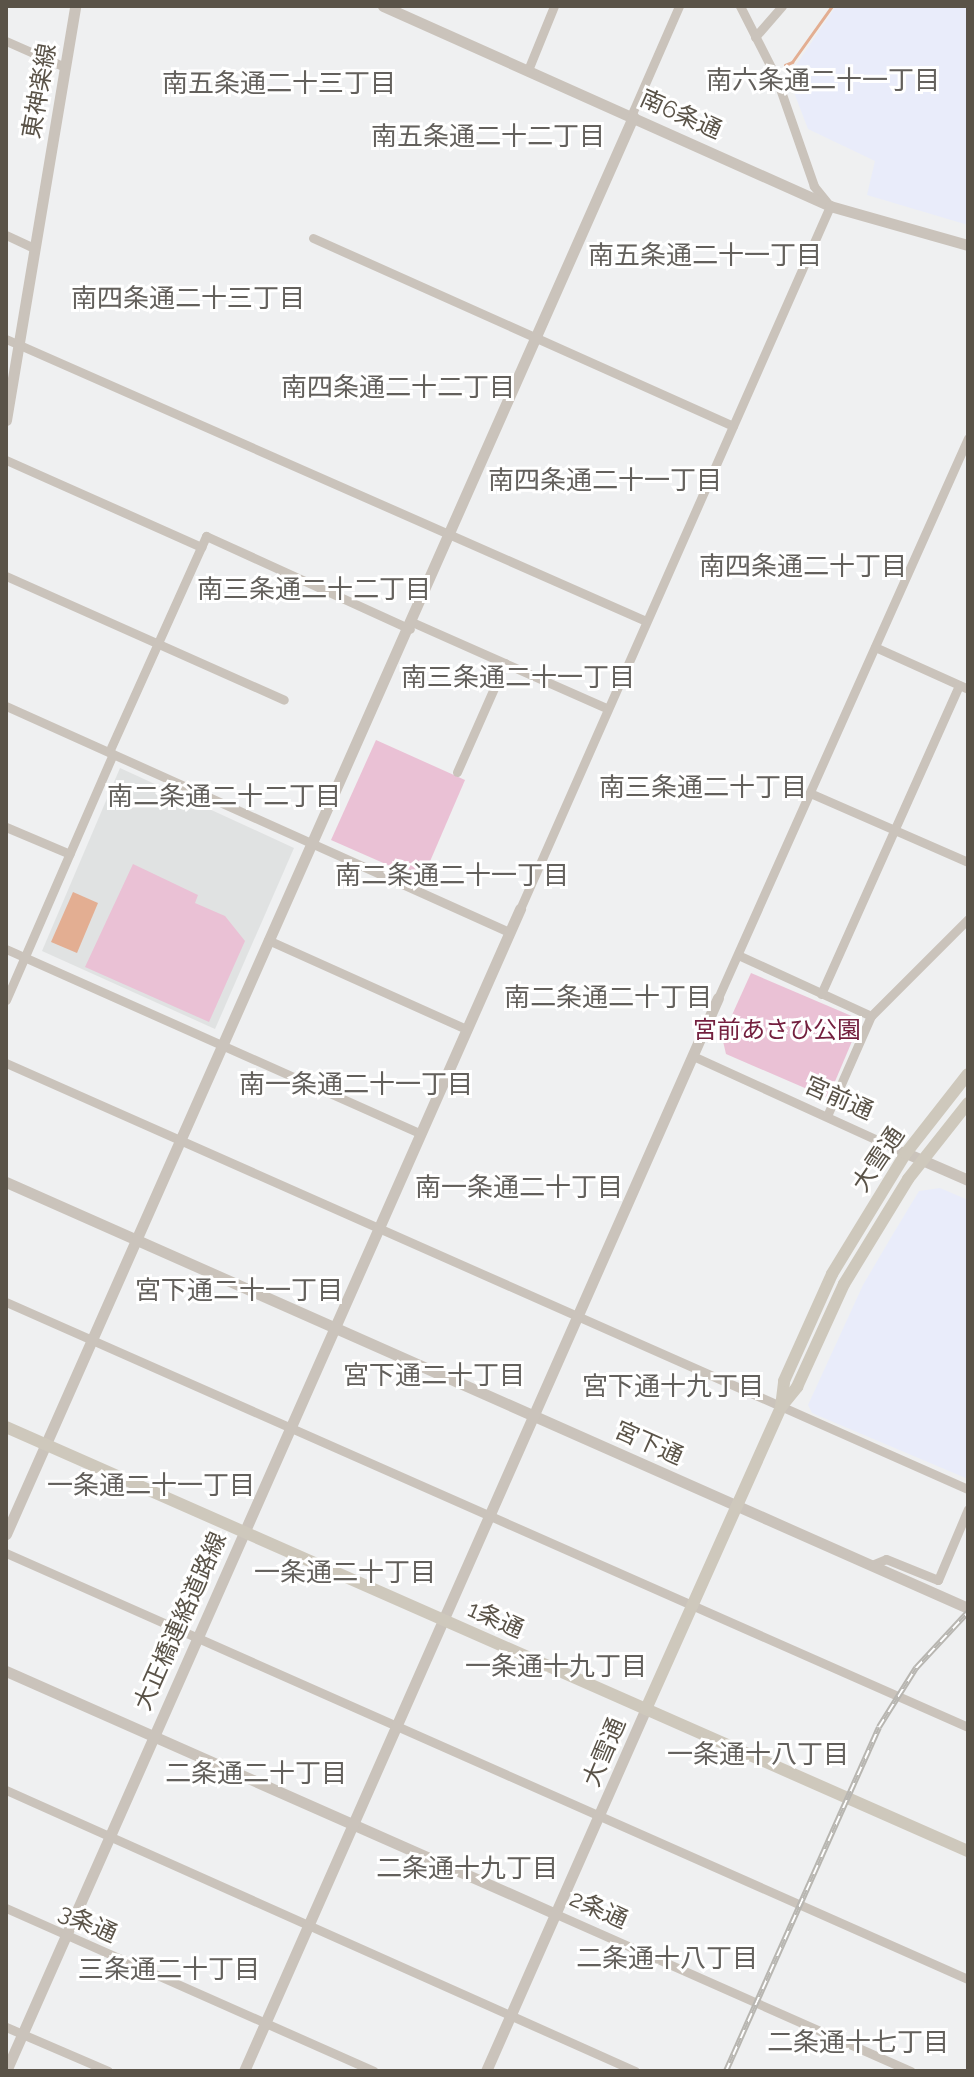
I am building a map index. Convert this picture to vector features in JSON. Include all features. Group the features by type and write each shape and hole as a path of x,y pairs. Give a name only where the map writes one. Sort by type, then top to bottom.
{"main road":[{"name":"大雪通","path":"781,1407 784,1381 832,1274 906,1153 968,1074"},
{"name":"大雪通","path":"646,1709 781,1407 797,1387 844,1284 922,1160 968,1103"},
{"name":"1条通","path":"6,1427 968,1851"}],"street":[{"name":"東神楽線","path":"6,420 75,6"},
{"name":"南6条通","path":"383,6 830,206 968,245"},
{"path":"528,70 554,6"},
{"path":"6,1534 221,1045 411,626 679,6"},
{"path":"740,6 776,77 814,186 830,206"},
{"path":"755,37 782,6"},
{"path":"6,41 65,67"},
{"name":"大正橋連絡道路線","path":"6,2071 830,206"},
{"path":"6,235 34,248"},
{"path":"313,238 536,335 733,426"},
{"path":"6,339 646,621"},
{"path":"244,2071 532,1415 968,438"},
{"path":"6,460 201,547"},
{"path":"6,1000 206,536 608,709"},
{"path":"6,576 284,700"},
{"path":"821,994 894,829 964,687 875,647"},
{"path":"457,772 505,663"},
{"path":"6,706 509,932"},
{"path":"810,793 968,861"},
{"path":"6,827 70,854"},
{"path":"827,1116 871,1016 968,919"},
{"path":"268,940 466,1029"},
{"path":"6,949 420,1133"},
{"path":"738,955 871,1016"},
{"name":"宮前通","path":"693,1056 968,1180"},
{"path":"6,1063 968,1489"},
{"name":"宮下通","path":"6,1182 968,1608"},
{"path":"6,1302 968,1727"},
{"path":"872,1565 886,1559 938,1580 968,1509"},
{"path":"6,1553 968,1979"},
{"name":"2条通","path":"6,1671 911,2071"},
{"name":"大雪通","path":"486,2071 646,1709"},
{"path":"6,1790 310,1923 635,2071"},
{"name":"3条通","path":"6,1908 374,2071"},
{"path":"6,2027 108,2071"}],"shaded area":[{"path":"836,6 968,6 968,225 867,195 875,161 808,129 788,77"},
{"path":"120,768 294,848 215,1029 42,951"},
{"path":"73,892 98,903 77,953 51,942"},
{"path":"940,1188 968,1200 968,1479 812,1413 808,1405 863,1285 919,1191"}],"green space":[{"path":"376,740 465,780 422,880 331,840"},
{"path":"133,864 198,895 195,903 225,916 245,941 209,1022 85,967"},
{"name":"宮前あさひ公園","path":"751,973 861,1020 828,1098 726,1054 722,1037"}],"waterway":[{"path":"785,65 792,62 832,6"}],"railway":[{"path":"726,2071 879,1727 916,1668 968,1612"}],"district":[{"name":"南六条通二十一丁目","path":"823,81"},
{"name":"南五条通二十三丁目","path":"279,84"},
{"name":"南五条通二十二丁目","path":"488,137"},
{"name":"南五条通二十一丁目","path":"705,256"},
{"name":"南四条通二十三丁目","path":"188,299"},
{"name":"南四条通二十二丁目","path":"398,388"},
{"name":"南四条通二十一丁目","path":"605,481"},
{"name":"南四条通二十丁目","path":"803,567"},
{"name":"南三条通二十二丁目","path":"314,590"},
{"name":"南三条通二十一丁目","path":"518,678"},
{"name":"南三条通二十丁目","path":"703,788"},
{"name":"南二条通二十二丁目","path":"224,797"},
{"name":"南二条通二十一丁目","path":"452,876"},
{"name":"南二条通二十丁目","path":"608,998"},
{"name":"南一条通二十一丁目","path":"356,1085"},
{"name":"南一条通二十丁目","path":"519,1188"},
{"name":"宮下通二十一丁目","path":"239,1291"},
{"name":"宮下通二十丁目","path":"434,1376"},
{"name":"宮下通十九丁目","path":"673,1387"},
{"name":"一条通二十一丁目","path":"151,1486"},
{"name":"一条通二十丁目","path":"345,1573"},
{"name":"一条通十九丁目","path":"556,1667"},
{"name":"一条通十八丁目","path":"758,1755"},
{"name":"二条通二十丁目","path":"256,1774"},
{"name":"二条通十九丁目","path":"467,1869"},
{"name":"二条通十八丁目","path":"667,1959"},
{"name":"三条通二十丁目","path":"169,1970"},
{"name":"二条通十七丁目","path":"858,2043"}]}
